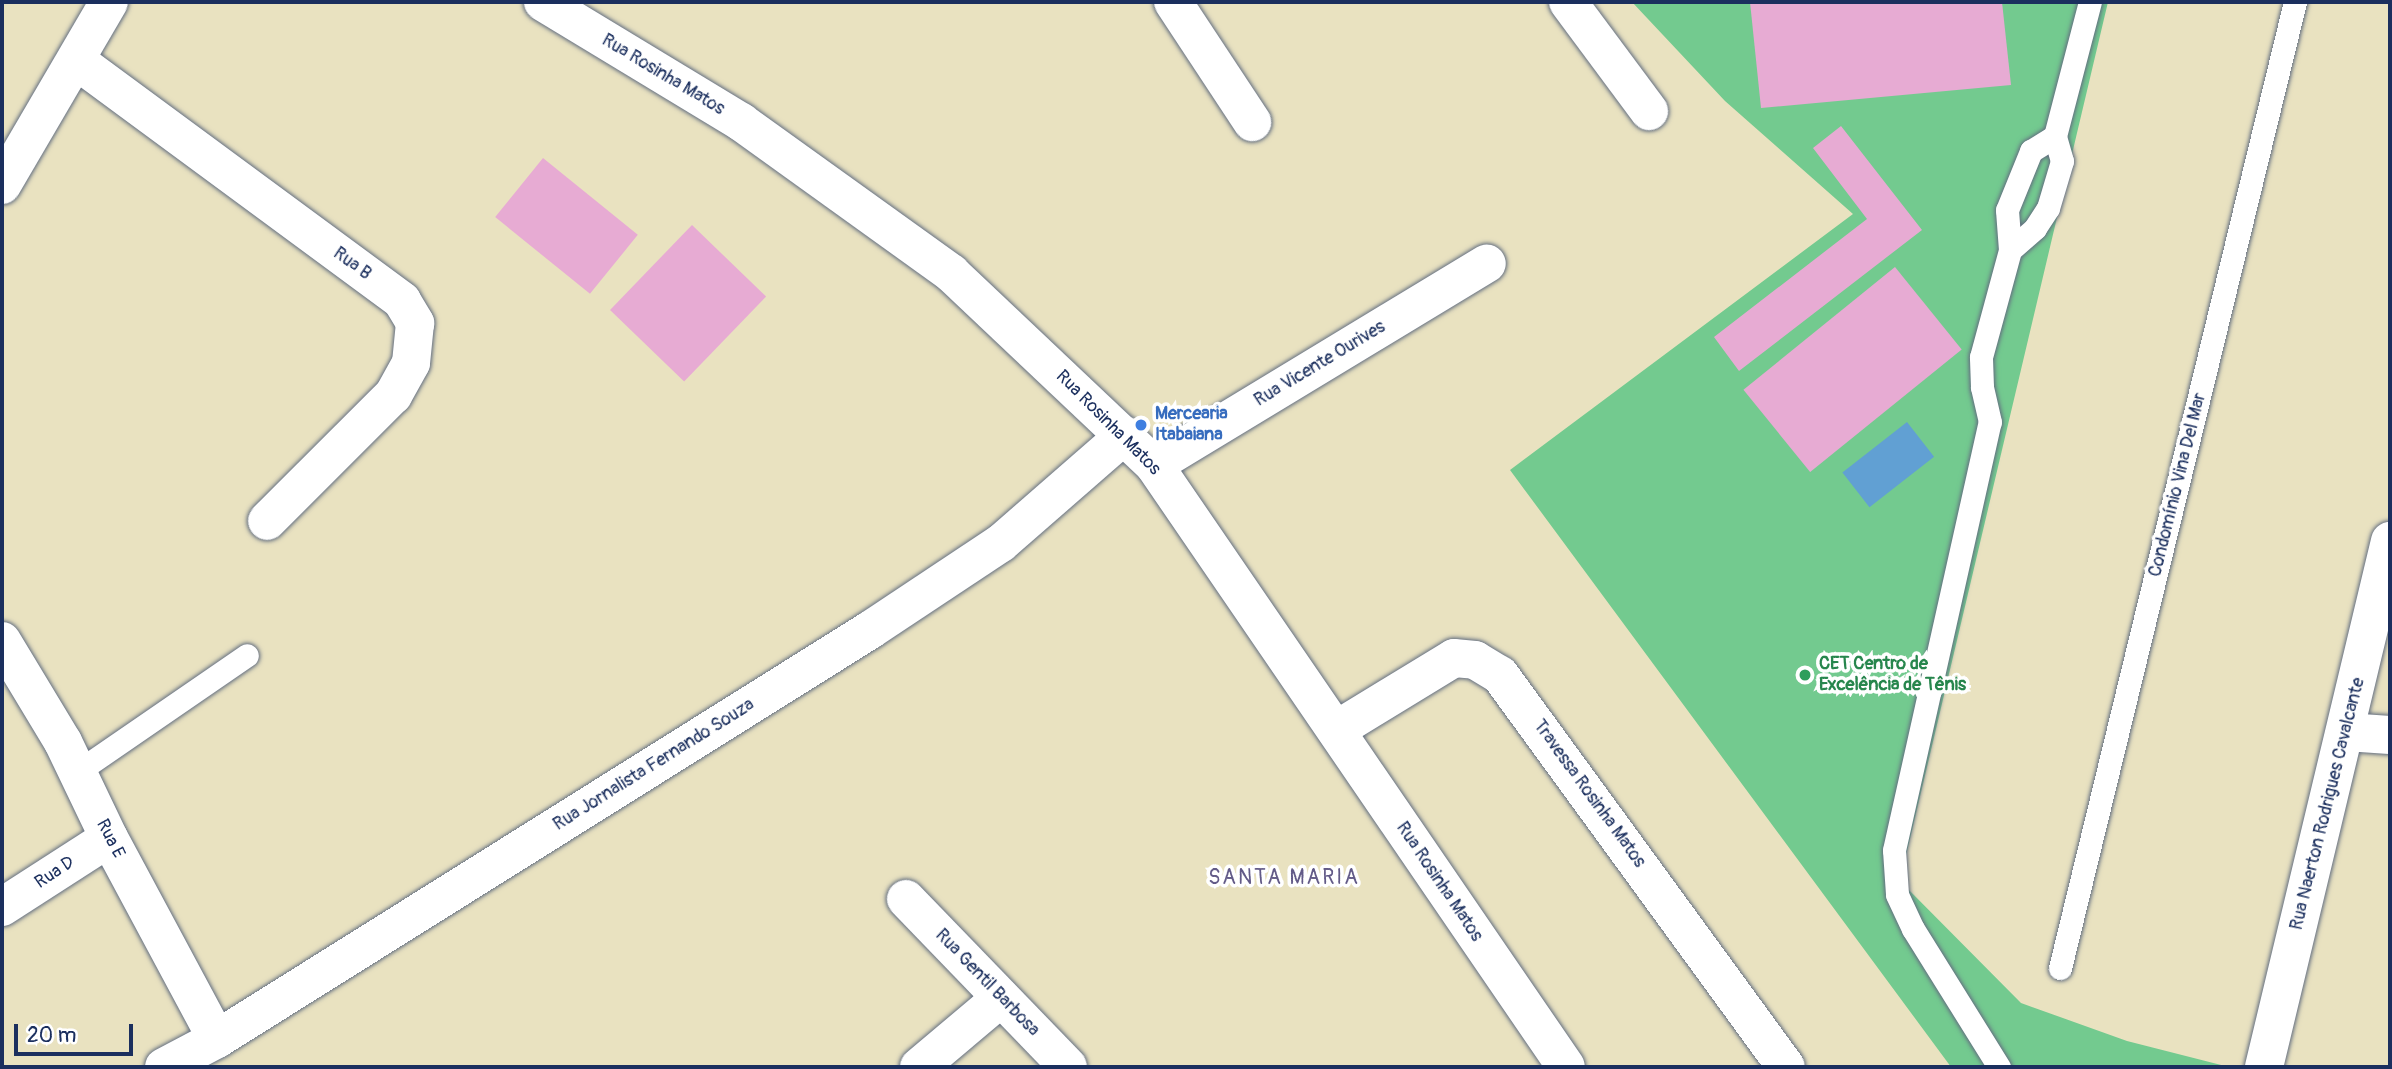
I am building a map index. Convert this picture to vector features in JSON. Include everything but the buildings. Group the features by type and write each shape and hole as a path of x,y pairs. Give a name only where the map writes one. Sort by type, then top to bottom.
{"street":[{"path":"2,185 77,61 109,2"},
{"name":"Rua Rosinha Matos","path":"543,2 741,122 951,274 1154,465 1566,1067"},
{"path":"1173,2 1252,122"},
{"path":"1568,2 1649,111"},
{"name":"Rua B","path":"77,61 402,301 415,323 411,363 393,395 267,521"},
{"name":"Rua Vicente Ourives","path":"1154,465 1487,262"},
{"name":"Rua Jornalista Fernando Souza","path":"164,1067 217,1039 870,630 990,550 1125,435"},
{"name":"Rua Naerton Rodrigues Cavalcante","path":"2264,1067 2347,732 2390,541"},
{"name":"Rua E","path":"2,641 63,741 109,838 217,1039"},
{"name":"Travessa Rosinha Matos","path":"1336,730 1454,659 1475,660 1500,675 1786,1067"},
{"path":"2347,732 2390,735"},
{"name":"Rua D","path":"2,907 109,838"},
{"name":"Rua Gentil Barbosa","path":"906,899 1068,1067"},
{"path":"919,1067 1001,998"}],"lane":[{"path":"2010,250 2035,228 2048,208 2062,161 2055,136 2090,2"},
{"name":"Condomínio Vina Del Mar","path":"2060,968 2295,2"},
{"path":"1999,1067 1913,929 1897,894 1894,850 1990,422 1982,387 1981,357 2010,250 2007,210 2031,151 2055,136"},
{"path":"77,772 247,655"}],"green space":[{"name":"CET Centro de Excelência de Tênis","path":"1632,2 2108,2 1900,881 2021,1003 2127,1041 2229,1067 1951,1067 1510,470 1853,214 1725,101"}],"water":[{"path":"1907,422 1934,457 1869,507 1842,472"}],"place":[{"name":"Mercearia Itabaiana","path":"1141,425"},
{"name":"CET Centro de Excelência de Tênis","path":"1805,675"}],"district":[{"name":"SANTA MARIA","path":"1284,878"}]}
